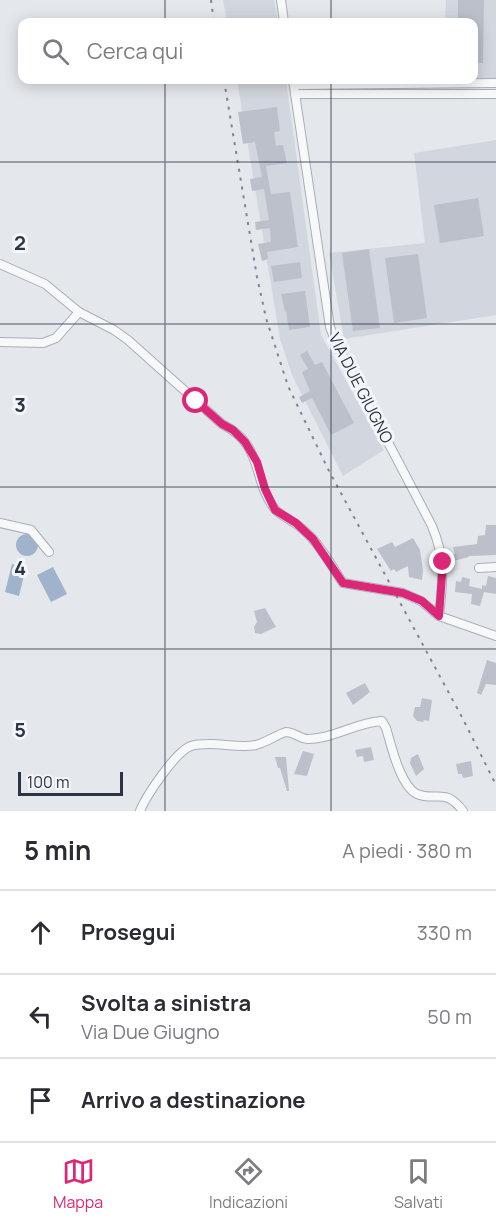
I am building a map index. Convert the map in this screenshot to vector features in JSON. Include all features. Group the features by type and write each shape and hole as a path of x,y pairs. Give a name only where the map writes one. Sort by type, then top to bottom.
{"street":[{"path":"281,0 283,18"},
{"path":"478,83 496,83"},
{"path":"294,86 328,84"},
{"path":"294,86 496,94"},
{"name":"VIA DUE GIUGNO","path":"294,86 330,327 342,355 440,545 443,580 439,616"},
{"path":"0,264 45,284 79,312 129,340 222,424 233,430 245,442 257,462 265,489 275,510 296,523 313,539 343,583 403,593 422,601 439,616 496,636"},
{"path":"0,342 44,343 56,338 79,312"},
{"path":"0,523 31,530 49,552"},
{"path":"478,568 496,567"},
{"path":"140,811 165,772 180,754 191,746 208,744 254,746 286,732 309,739 382,721 402,776 411,790 421,795 449,798 463,811"}],"shaded area":[{"path":"223,0 274,0 277,18 226,18"},
{"path":"446,0 496,0 496,78 478,78 478,18 445,18"},
{"path":"238,84 287,84 321,335 384,450 343,476 292,375 280,339"},
{"path":"496,140 496,315 344,339 329,253 425,243 414,153"}],"water":[{"path":"27,534 35,537 38,545 35,553 27,556 19,553 16,545 19,537"},
{"path":"12,564 26,567 19,596 5,592"},
{"path":"53,567 67,594 51,602 37,575"}],"building":[{"path":"458,0 484,0 483,63 478,63 478,18 458,18"},
{"path":"277,107 280,131 274,132 276,146 283,145 287,163 266,166 271,194 290,192 298,247 267,252 268,259 262,261 258,244 271,242 270,228 256,230 255,222 269,220 264,189 252,191 250,179 262,177 255,142 243,144 238,112"},
{"path":"478,198 484,236 440,243 434,205"},
{"path":"369,249 380,328 353,331 342,253"},
{"path":"418,254 427,318 394,323 385,258"},
{"path":"300,262 302,278 274,282 271,266"},
{"path":"305,291 310,327 289,330 281,294"},
{"path":"307,351 315,365 322,362 354,423 331,435 312,398 302,403 299,397 310,391 302,372 308,369 300,355"},
{"path":"486,525 496,525 496,555 468,556 453,561 451,554 455,554 453,547 477,544 478,536 485,535"},
{"path":"413,538 420,550 422,580 409,577 408,566 396,572 394,569 391,571 377,549 392,542 395,547"},
{"path":"488,576 496,578 496,594 484,592 480,606 471,604 472,594 455,592 456,581 461,582 462,577 470,579 469,586 482,589 482,585 486,586"},
{"path":"265,608 276,627 261,634 255,633 254,627 257,622 254,611"},
{"path":"487,660 496,663 496,685 486,684 481,695 477,693"},
{"path":"365,683 370,692 353,705 346,693"},
{"path":"422,698 432,700 429,721 417,721 413,716 415,707 420,707"},
{"path":"371,747 374,760 364,762 363,756 357,757 355,750"},
{"path":"303,751 314,754 307,776 294,774"},
{"path":"418,754 424,769 416,776 410,763 411,758"},
{"path":"275,757 286,757 289,791 287,791"},
{"path":"471,761 473,776 463,778 462,774 458,774 456,764"}],"railway":[{"path":"211,0 213,18"},
{"path":"225,84 257,277 266,318 288,386 328,469 496,785"}],"route":[{"path":"196,401 245,442 257,462 265,489 275,510 296,523 313,539 343,583 403,593 422,601 439,616 443,562"}]}
